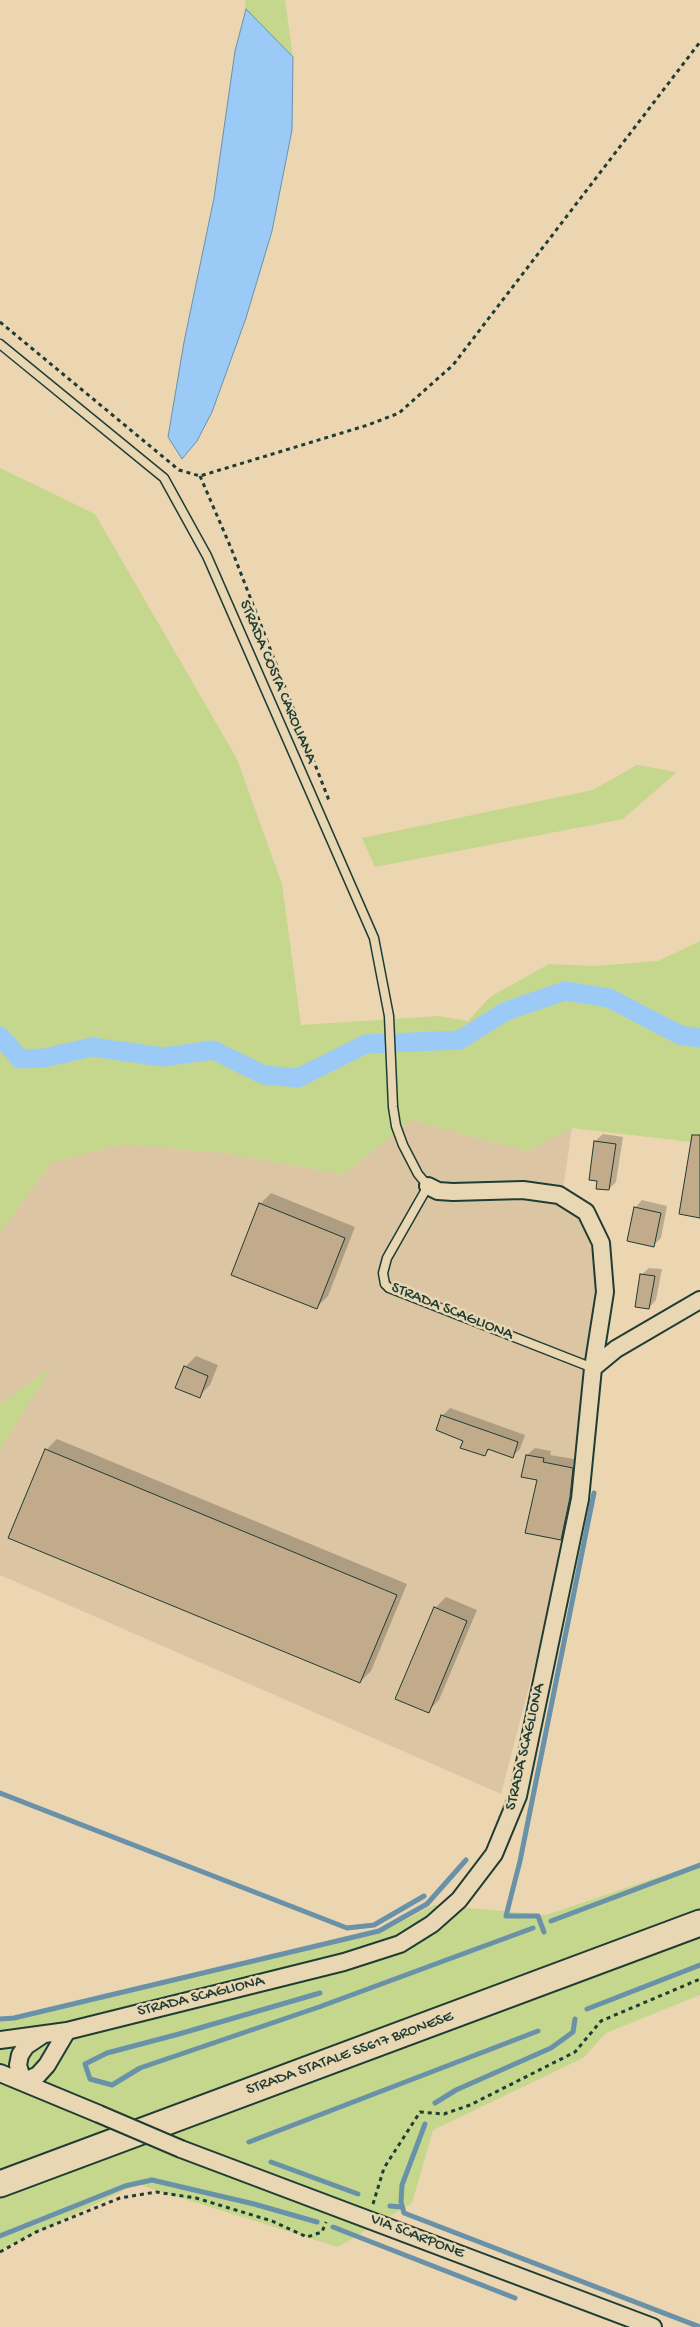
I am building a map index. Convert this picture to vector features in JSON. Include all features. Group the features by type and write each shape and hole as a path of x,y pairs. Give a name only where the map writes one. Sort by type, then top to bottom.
{"main road":[{"name":"STRADA STATALE SS617 BRONESE","path":"0,2184 700,1923"}],"street":[{"name":"STRADA SCAGLIONA","path":"0,2040 67,2031 344,1962 400,1944 432,1924 459,1900 494,1854 518,1796 580,1499 593,1368 605,1292 601,1243 586,1212 559,1196 541,1191 523,1190 438,1191 428,1186"},
{"path":"593,1368 616,1349 700,1300"},
{"path":"43,2035 26,2046 20,2054 18,2066 23,2082 38,2075 47,2065 67,2031"},
{"path":"47,2065 52,2086 60,2098"},
{"name":"VIA SCARPONE","path":"0,2073 181,2149 654,2327"}],"lane":[{"name":"STRADA COSTA CAROLIANA","path":"0,344 164,478 207,556 374,938 389,1016 393,1108 403,1145 418,1174 428,1186"},
{"name":"STRADA SCAGLIONA","path":"428,1186 387,1258 383,1273 385,1284 389,1288 593,1368"}],"path":[{"path":"0,322 179,470 200,476 368,425 399,413 453,365 700,42"},
{"path":"200,476 245,584 331,805"},
{"path":"368,2218 384,2168 420,2112 444,2114 470,2105 575,2052 601,2021 700,1979"},
{"path":"0,2252 36,2232 120,2198 156,2192 196,2198 272,2221 307,2237 322,2232 334,2205"}],"shaded area":[{"path":"412,1120 527,1151 572,1128 562,1196 602,1240 582,1484 501,1794 0,1575 0,1449 50,1369 0,1404 0,1232 52,1162 123,1144 223,1153 344,1174"}],"green space":[{"path":"245,0 285,0 293,57 246,9"},
{"path":"0,468 95,514 237,759 282,884 301,1025 438,1016 468,1021 490,997 549,964 594,966 658,961 700,941 700,1143 572,1128 527,1151 412,1120 344,1174 223,1153 123,1144 52,1162 0,1232"},
{"path":"637,765 677,772 623,819 375,867 362,838 593,790"},
{"path":"51,1368 0,1449 0,1404"},
{"path":"700,1863 700,1995 606,2033 583,2058 433,2130 412,2203 338,2247 137,2184 0,2250 0,2019 378,1934 434,1905 546,1915"}],"water":[{"path":"246,9 293,57 292,130 272,231 246,318 212,412 197,441 182,459 168,437 184,342 214,198 235,51"}],"building":[{"path":"692,1135 700,1135 700,1218 679,1214"},
{"path":"594,1141 616,1144 609,1190 596,1189 597,1181 589,1180"},
{"path":"259,1203 345,1238 317,1309 231,1275"},
{"path":"634,1207 661,1213 654,1247 627,1241"},
{"path":"640,1274 655,1276 649,1309 635,1307"},
{"path":"184,1366 208,1376 200,1398 175,1388"},
{"path":"441,1415 518,1442 513,1458 488,1449 485,1456 460,1448 463,1441 436,1430"},
{"path":"45,1449 397,1595 360,1683 8,1538"},
{"path":"526,1455 544,1458 543,1462 573,1468 570,1497 561,1540 525,1533 537,1480 521,1477"},
{"path":"434,1607 467,1621 429,1713 395,1699"}],"waterway":[{"path":"0,1036 20,1059 44,1058 92,1047 163,1057 213,1050 264,1075 298,1078 366,1044 460,1040 506,1011 565,991 609,998 680,1035 700,1038"},
{"path":"544,1932 538,1916 506,1916 520,1861 594,1493"},
{"path":"0,1793 347,1928 374,1925 424,1896"},
{"path":"0,2019 14,2018 379,1931 427,1904 466,1860"},
{"path":"551,1921 700,1865"},
{"path":"320,1993 107,2053 85,2064 90,2079 112,2085 140,2068 319,2007 533,1928"},
{"path":"587,2009 700,1965"},
{"path":"435,2103 456,2090 551,2048 573,2032 575,2019"},
{"path":"249,2142 538,2031"},
{"path":"425,2124 402,2185 401,2202 404,2213 700,2327"},
{"path":"271,2162 358,2194"},
{"path":"0,2236 125,2186 152,2180 254,2204 317,2222"},
{"path":"390,2206 402,2207"},
{"path":"333,2227 515,2298"}]}
